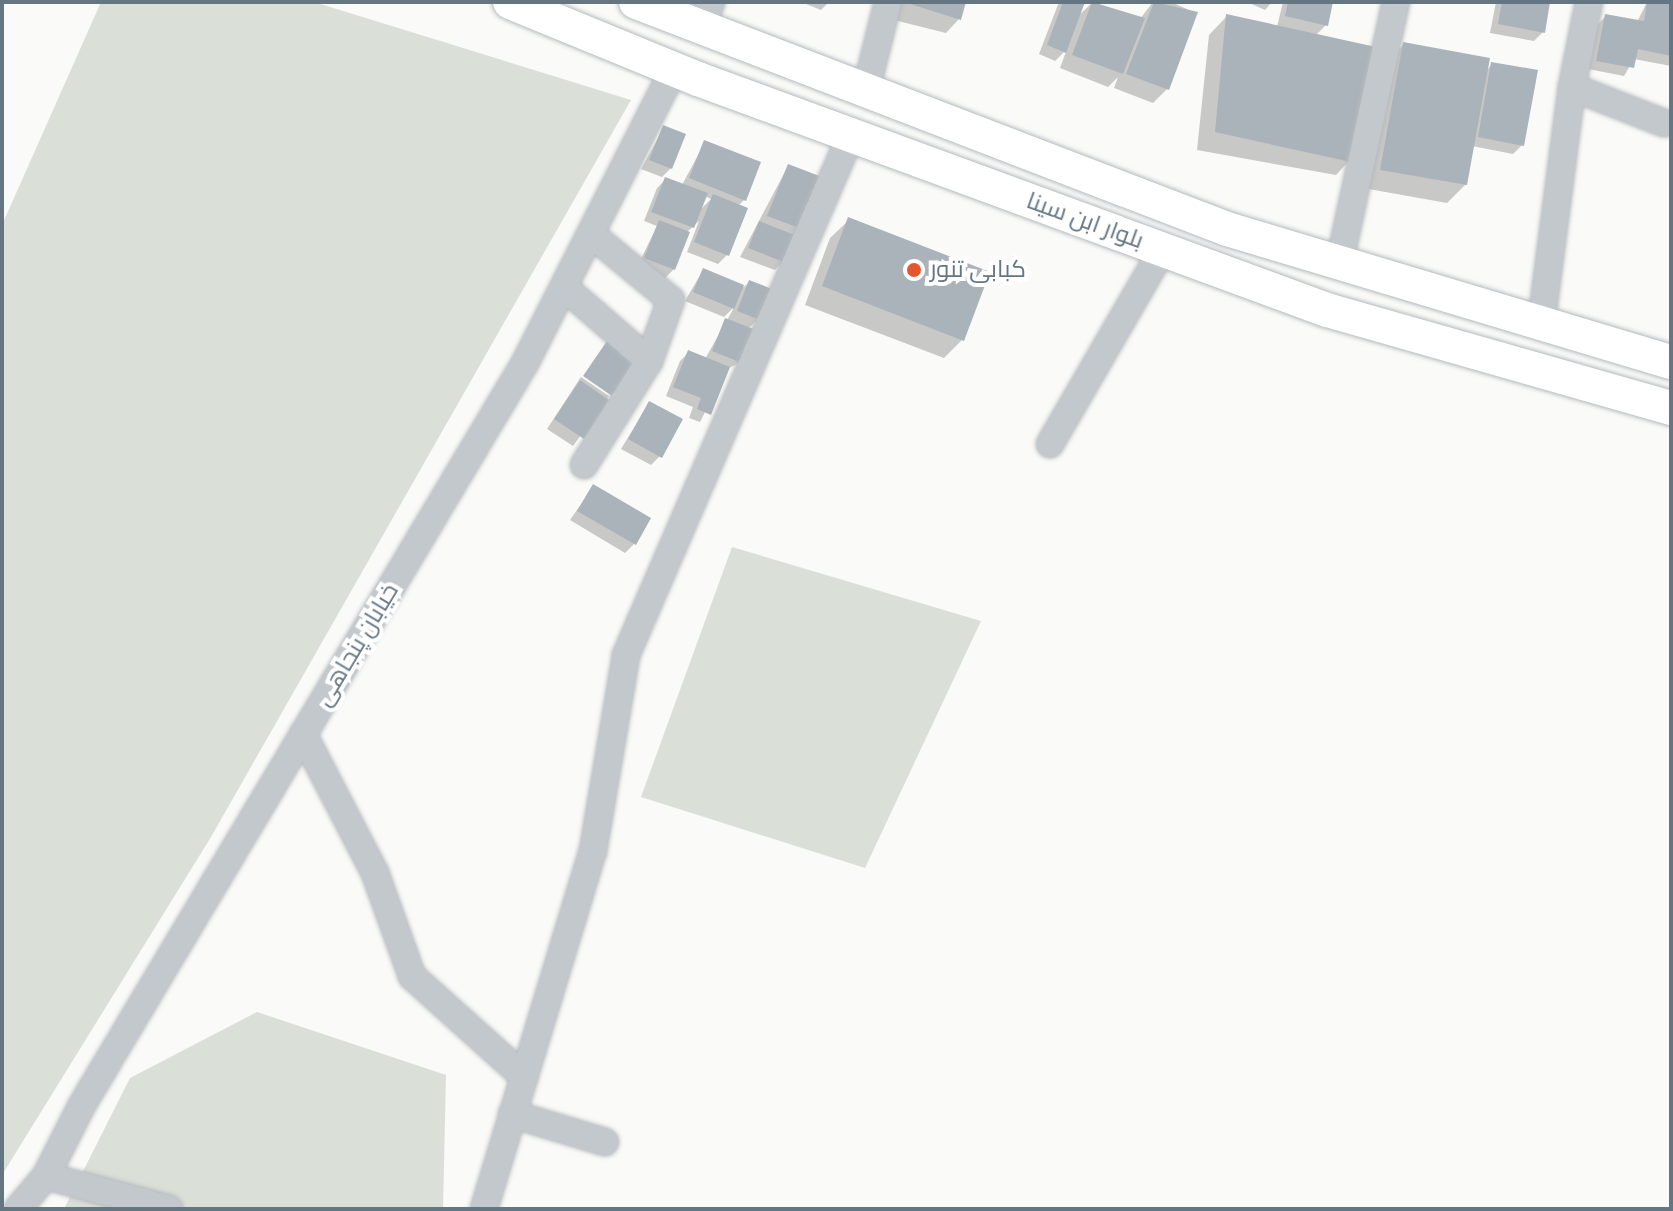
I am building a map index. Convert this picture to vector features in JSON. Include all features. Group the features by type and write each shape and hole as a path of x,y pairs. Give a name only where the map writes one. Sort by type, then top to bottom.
{"main road":[{"name":"بلوار ابن سینا","path":"510,2 674,69 1327,310 1671,408"},
{"name":"بلوار ابن سینا","path":"636,2 706,15 866,90 1227,229 1671,362"}],"street":[{"path":"866,90 888,2"},
{"path":"1339,265 1396,2"},
{"path":"1541,325 1572,87 1589,2"},
{"name":"خیابان پنجاهی","path":"18,1209 46,1176 82,1105 525,363 674,69"},
{"path":"1572,87 1664,123"},
{"path":"484,1209 593,851 626,655 851,135"},
{"path":"584,465 649,361 671,300 591,234"},
{"path":"1050,444 1163,249"},
{"path":"564,287 649,361"},
{"path":"303,734 375,873 412,976 524,1077"},
{"path":"512,1114 605,1142"},
{"path":"46,1176 169,1209"}],"shaded area":[{"path":"101,2 314,2 631,100 211,837 2,1175 2,225"},
{"path":"732,547 981,621 865,868 641,797"},
{"path":"257,1012 446,1075 443,1209 64,1209 130,1078"}],"building":[{"path":"904,2 966,2 961,20"},
{"path":"1063,2 1085,2 1066,53 1047,45"},
{"path":"1092,2 1145,18 1123,74 1072,55"},
{"path":"1154,2 1198,12 1169,90 1126,74"},
{"path":"1288,2 1333,2 1328,26 1285,16"},
{"path":"1502,2 1550,2 1545,33 1498,24"},
{"path":"1647,2 1671,3 1671,56 1638,49 1634,68 1596,61 1605,14 1644,21"},
{"path":"1226,14 1376,47 1351,162 1215,132"},
{"path":"1403,42 1490,58 1467,185 1380,170"},
{"path":"1491,62 1538,70 1524,146 1478,137"},
{"path":"663,125 686,134 672,169 649,160"},
{"path":"704,140 761,162 746,201 689,178"},
{"path":"788,164 822,177 802,229 767,216"},
{"path":"665,177 708,193 694,228 651,212"},
{"path":"713,194 748,208 729,256 694,242"},
{"path":"848,217 990,272 964,341 822,286"},
{"path":"659,220 690,232 675,270 644,258"},
{"path":"759,221 797,236 786,263 748,248"},
{"path":"703,268 744,285 734,309 693,292"},
{"path":"749,280 772,289 760,320 737,311"},
{"path":"725,318 756,330 742,363 712,351"},
{"path":"609,338 638,357 612,396 583,376"},
{"path":"688,350 730,367 711,415 697,409 701,398 673,387"},
{"path":"580,380 609,400 584,439 554,419"},
{"path":"649,401 683,419 662,458 628,439"},
{"path":"593,484 651,518 636,545 577,511"}],"place":[{"name":"کبابی تنور","path":"914,270"}]}
